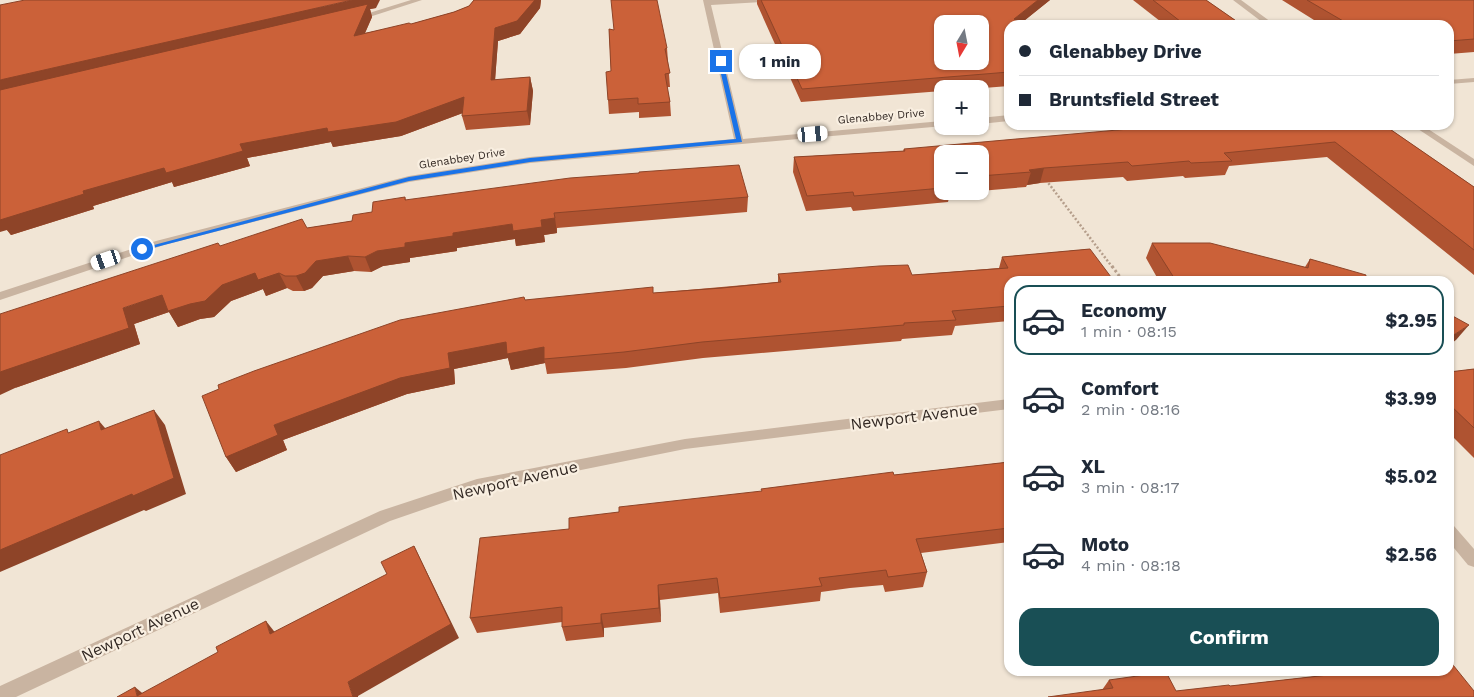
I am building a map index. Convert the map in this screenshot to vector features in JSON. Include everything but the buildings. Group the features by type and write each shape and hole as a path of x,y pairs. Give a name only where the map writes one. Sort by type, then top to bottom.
{"street":[{"path":"352,19 419,0"},
{"path":"740,140 706,2 762,0"},
{"path":"1236,0 1264,20"},
{"path":"1454,82 1474,80"},
{"path":"989,120 1004,119"},
{"name":"Glenabbey Drive","path":"0,296 160,243 409,179 530,160 740,140 934,125"},
{"path":"1424,130 1474,163"},
{"name":"Newport Avenue","path":"0,695 384,516 477,485 685,444 1004,405"},
{"path":"1454,537 1474,560"}],"path":[{"path":"1041,173 1119,276"}],"route":[{"path":"142,249 409,179 530,160 740,140 721,61"}]}
